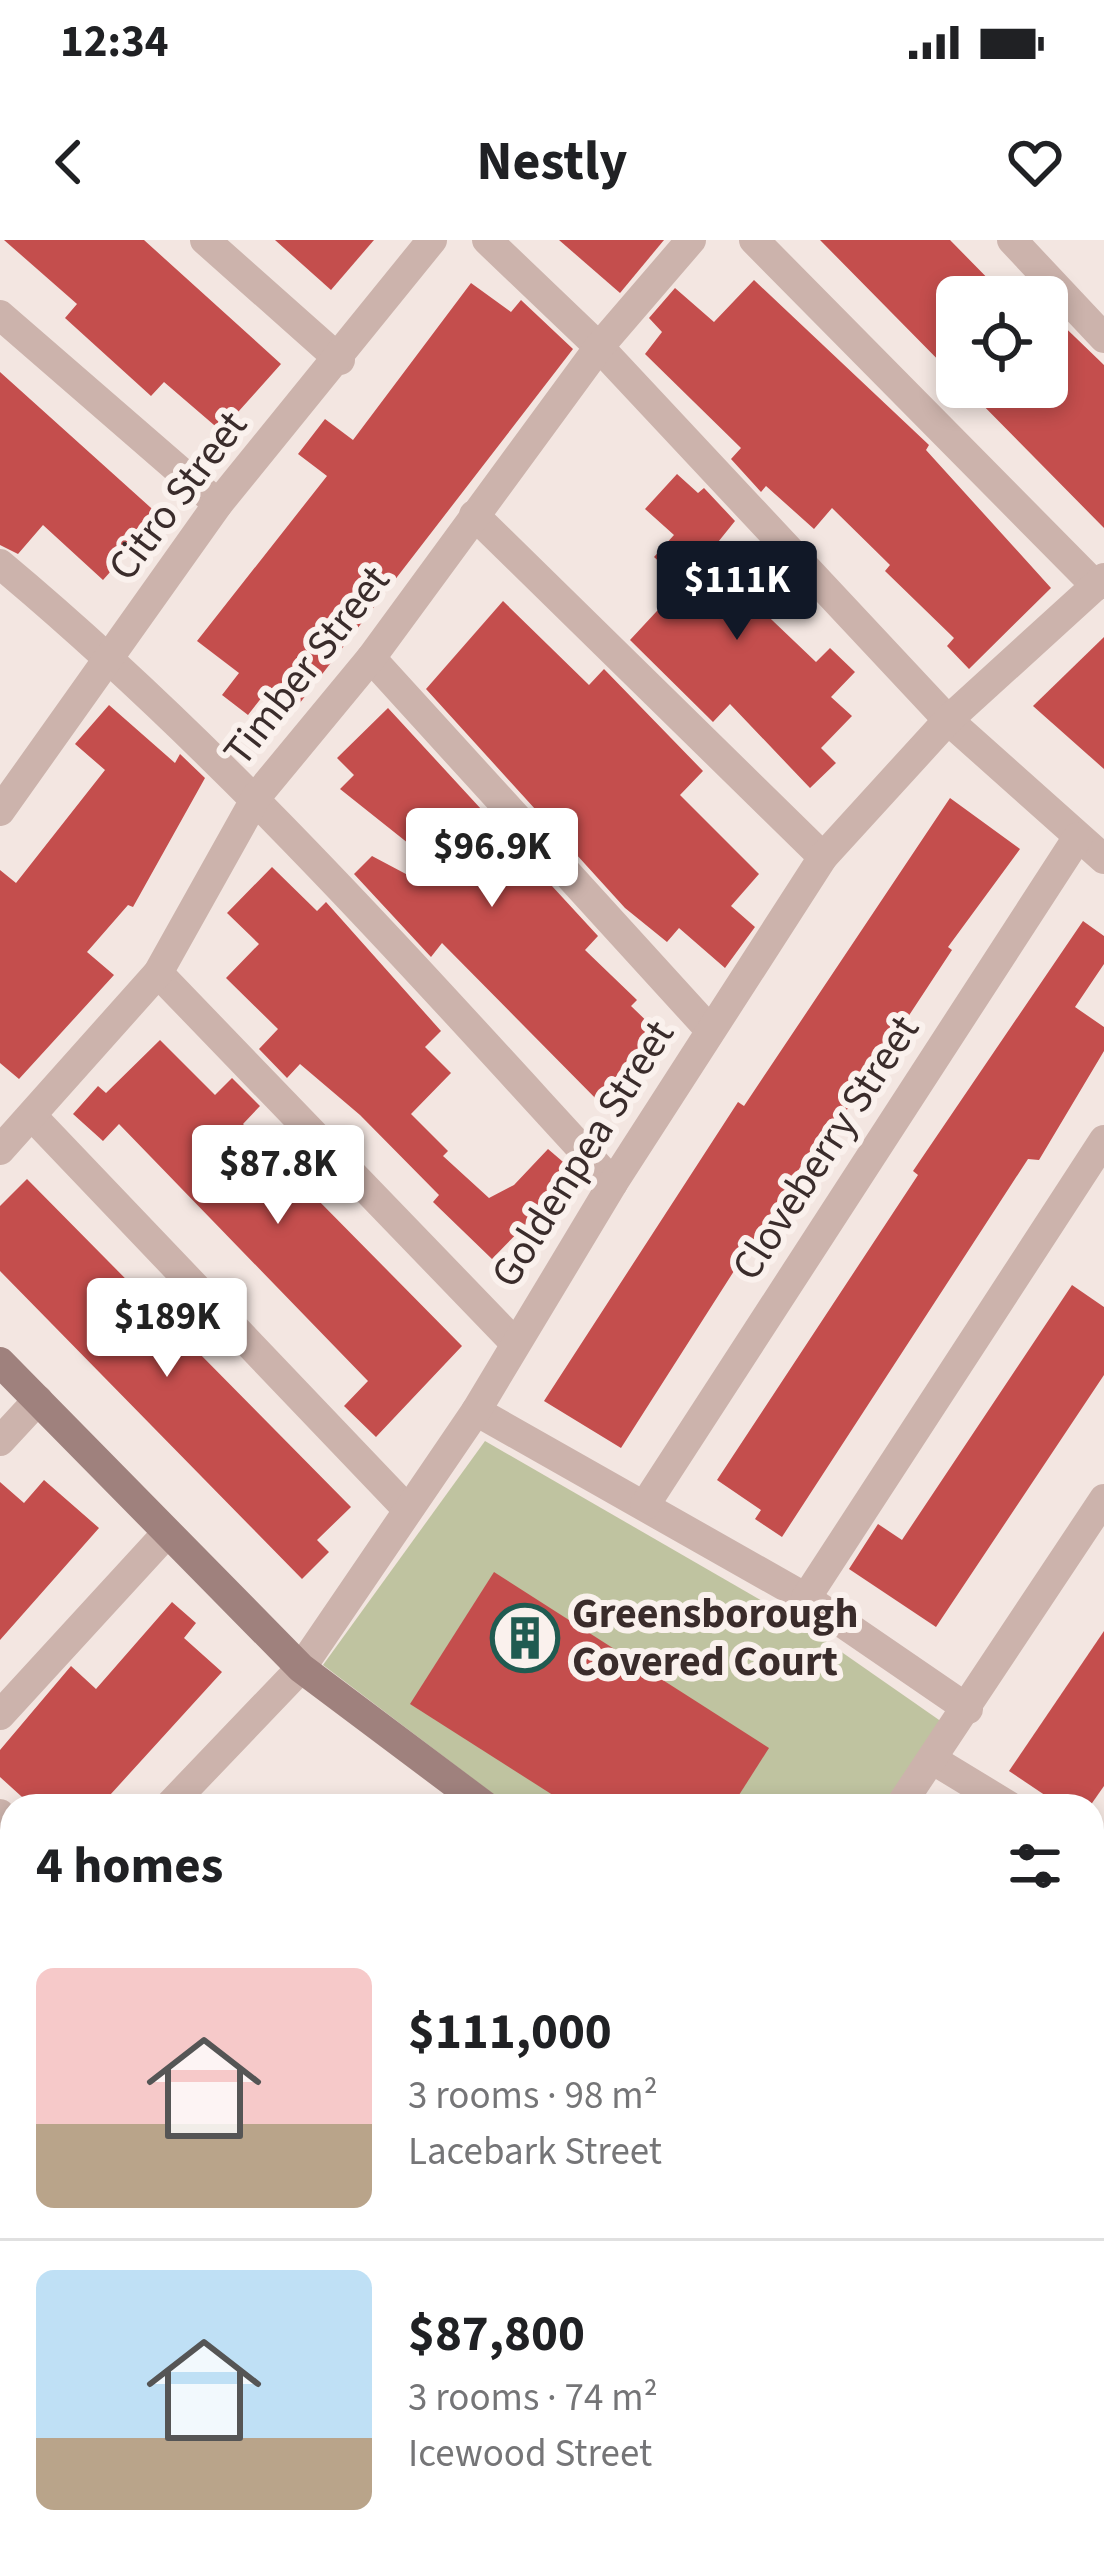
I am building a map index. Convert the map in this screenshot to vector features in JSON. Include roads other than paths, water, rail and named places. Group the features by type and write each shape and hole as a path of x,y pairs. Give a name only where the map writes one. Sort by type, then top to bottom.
{"street":[{"path":"206,240 340,360"},
{"name":"Citro Street","path":"0,812 218,504 340,360 432,240"},
{"path":"487,240 599,346 948,720 1104,859"},
{"path":"754,240 1100,582"},
{"path":"1012,240 1104,338"},
{"name":"Timber Street","path":"0,1150 158,973 257,796 370,658 599,346 684,242"},
{"path":"0,315 218,504"},
{"path":"474,515 823,857"},
{"path":"0,564 110,656 257,796 613,1183"},
{"name":"Goldenpea Street","path":"180,1794 301,1668 476,1411 613,1183 823,857 948,720 1100,582"},
{"path":"370,658 709,1030"},
{"name":"Cloveberry Street","path":"646,1505 1078,837"},
{"path":"158,973 515,1343"},
{"path":"32,1117 407,1509"},
{"path":"806,1598 1104,1140"},
{"path":"0,1362 301,1668 469,1794"},
{"path":"0,1441 38,1400"},
{"path":"476,1411 806,1598 968,1709"},
{"path":"909,1794 1104,1499"},
{"path":"0,1715 166,1533"},
{"path":"935,1761 990,1794"}],"place":[{"name":"Greensborough Covered Court","path":"525,1638"}]}
